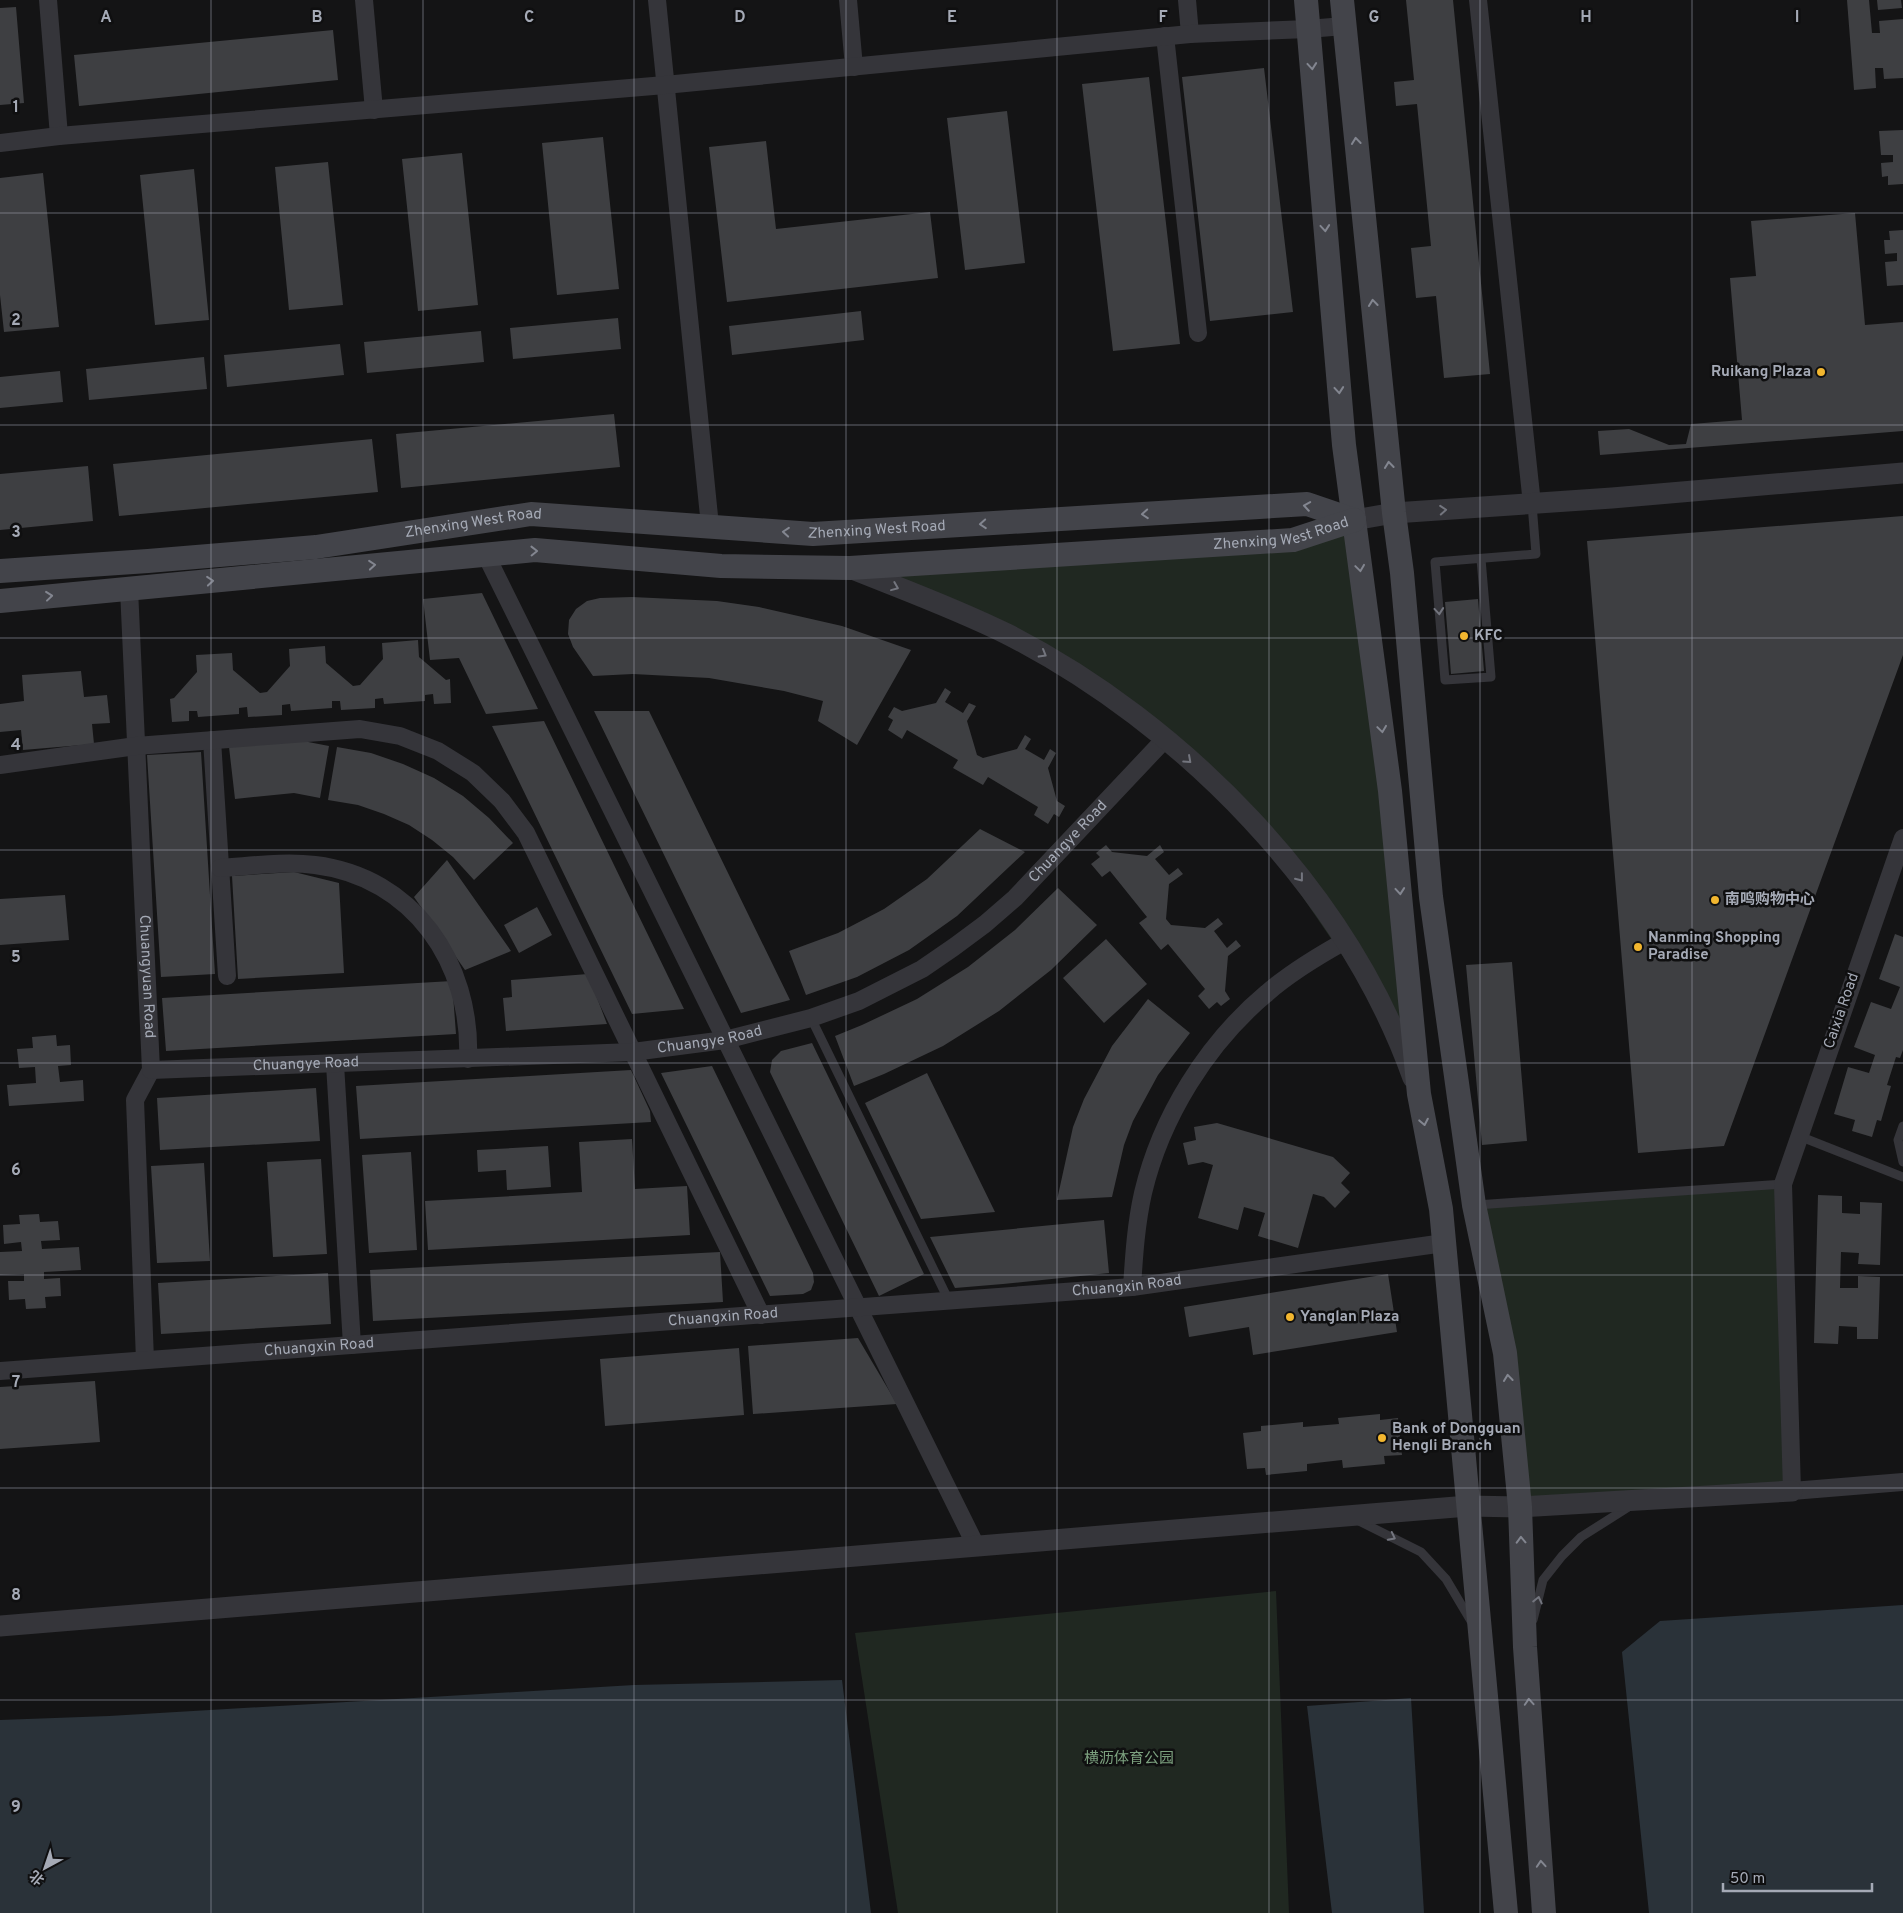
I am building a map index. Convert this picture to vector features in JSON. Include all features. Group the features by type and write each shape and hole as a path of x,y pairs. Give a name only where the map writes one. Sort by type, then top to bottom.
{"main road":[{"path":"1306,0 1344,445 1390,791 1419,1094 1441,1209 1506,1913"},
{"path":"1342,0 1394,513 1402,573 1432,898 1474,1205 1505,1353 1520,1507 1525,1647 1544,1913"},
{"name":"Zhenxing West Road","path":"0,571 316,547 531,514 813,534 1307,504 1354,520"},
{"name":"Zhenxing West Road","path":"0,601 535,550 720,566 850,568 1293,540 1354,520"}],"street":[{"path":"48,0 60,136"},
{"path":"364,0 374,110"},
{"path":"657,0 710,526"},
{"path":"848,0 854,67"},
{"path":"1187,0 1190,34"},
{"path":"1478,0 1532,504"},
{"path":"0,144 60,136 665,85 1165,36 1344,26"},
{"path":"1165,36 1198,333"},
{"path":"1354,520 1394,513 1532,504 1903,473"},
{"path":"486,555 856,1308 976,1546"},
{"path":"850,568 1006,633 1088,682 1165,739 1200,770 1260,831 1317,900 1346,940 1391,1024 1419,1094"},
{"name":"Chuangyuan Road","path":"129,589 151,1070"},
{"path":"0,765 136,746 360,729 400,736 438,751 473,773 502,800 526,834 761,1315"},
{"name":"Chuangye Road","path":"151,1070 633,1052 725,1040 811,1018 859,1001 913,974 954,948 985,924 1021,891 1165,739"},
{"path":"212,740 227,976"},
{"name":"Caixia Road","path":"1783,1184 1903,838"},
{"path":"220,868 292,864 314,865 358,876 378,885 397,898 427,927 450,962 464,1000 469,1039 468,1058"},
{"path":"1132,1287 1135,1240 1143,1193 1155,1156 1177,1104 1202,1063 1232,1026 1266,993 1304,964 1346,940"},
{"path":"335,1064 352,1345"},
{"path":"145,1360 135,1100 151,1070"},
{"path":"1783,1184 1792,1491"},
{"name":"Chuangxin Road","path":"0,1371 1132,1287 1444,1243"},
{"path":"0,1626 1468,1506 1520,1507 1639,1501 1903,1482"}],"lane":[{"path":"1481,559 1491,677 1445,680 1435,562 1536,554 1532,504"},
{"path":"811,1018 949,1301"},
{"path":"1903,1126 1900,1141 1903,1162"},
{"path":"1799,1136 1903,1177"},
{"path":"1474,1205 1783,1184"},
{"path":"1525,1647 1543,1580 1562,1556 1581,1537 1639,1501"},
{"path":"1348,1516 1421,1552 1446,1579 1467,1613 1482,1645"}],"green space":[{"path":"1354,525 1419,1094 1396,1034 1250,820 1088,682 850,568"},
{"path":"1783,1184 1792,1491 1520,1507 1474,1205"},
{"name":"横沥体育公园","path":"1276,1591 1289,1913 898,1913 855,1633"}],"shaded area":[{"path":"1903,1605 1903,1913 1649,1913 1622,1652 1660,1621"},
{"path":"842,1680 871,1913 0,1913 0,1720 109,1716 634,1685"},
{"path":"1411,1698 1424,1913 1332,1913 1307,1706"}],"building":[{"path":"1406,0 1453,0 1490,374 1444,378 1436,296 1416,298 1411,248 1431,246 1417,104 1396,106 1394,82 1414,80"},
{"path":"1847,0 1869,0 1872,33 1880,33 1879,21 1903,19 1903,78 1884,79 1883,68 1875,68 1876,88 1854,90"},
{"path":"1877,0 1901,0 1902,8 1878,10"},
{"path":"16,7 24,103 0,105 0,8"},
{"path":"333,30 338,80 79,106 74,55"},
{"path":"1264,68 1293,312 1210,321 1182,77"},
{"path":"1149,77 1180,344 1113,351 1082,84"},
{"path":"1007,111 1025,263 965,270 947,118"},
{"path":"1903,130 1903,184 1888,185 1888,176 1882,177 1881,163 1893,162 1893,155 1881,155 1879,131"},
{"path":"603,137 619,289 557,295 542,143"},
{"path":"766,141 776,229 930,212 938,278 727,302 709,147"},
{"path":"462,153 478,305 418,311 402,159"},
{"path":"328,162 343,305 289,310 275,167"},
{"path":"194,169 209,320 155,325 140,175"},
{"path":"43,173 59,327 4,332 0,295 0,178"},
{"name":"Ruikang Plaza","path":"1855,213 1865,325 1903,322 1903,431 1600,455 1598,431 1629,429 1669,445 1686,444 1691,424 1742,420 1730,278 1756,276 1751,221"},
{"path":"1903,230 1903,285 1887,286 1885,262 1897,261 1897,253 1885,254 1884,240 1890,240 1889,231"},
{"path":"861,311 864,340 732,355 729,326"},
{"path":"618,318 621,349 513,359 510,328"},
{"path":"481,331 484,362 367,373 364,342"},
{"path":"340,344 344,375 227,387 224,355"},
{"path":"204,357 207,389 89,400 86,369"},
{"path":"60,371 63,402 0,408 0,377"},
{"path":"614,414 620,467 401,488 396,434"},
{"path":"372,439 378,492 119,516 113,464"},
{"path":"88,466 93,521 0,530 0,474"},
{"name":"南鸣购物中心","path":"1903,516 1903,655 1724,1146 1638,1153 1587,541"},
{"path":"482,593 538,709 486,714 459,658 430,660 423,599"},
{"path":"632,597 717,601 759,607 842,626 911,650 857,745 818,721 823,701 784,691 709,678 633,674 593,676 573,647 568,634 569,620 576,609 587,601 600,598"},
{"name":"KFC","path":"1478,599 1484,671 1451,674 1445,602"},
{"path":"418,640 419,657 446,680 450,679 451,703 434,704 433,694 425,695 425,701 384,704 383,698 375,699 375,708 341,710 340,701 332,701 332,708 291,711 290,704 282,705 282,715 248,717 247,707 239,708 239,714 198,717 197,711 189,711 189,721 172,722 170,699 174,698 197,672 196,655 232,653 233,670 260,693 267,692 290,666 289,649 325,646 326,663 353,686 360,685 383,659 382,643"},
{"path":"81,671 84,697 107,695 110,723 92,724 94,744 23,750 21,730 0,732 0,704 24,701 22,675"},
{"path":"945,688 951,692 945,702 963,713 969,703 976,706 967,721 977,755 983,758 1017,749 1025,735 1031,739 1025,749 1044,760 1050,749 1056,753 1048,768 1057,801 1065,806 1059,817 1054,814 1048,824 1034,815 1038,807 988,777 983,785 953,768 958,760 907,730 902,739 888,730 893,720 888,717 894,707 902,711 936,703"},
{"path":"594,711 649,711 790,1000 741,1013"},
{"path":"544,721 684,1009 632,1014 492,726"},
{"path":"303,741 329,746 320,798 294,793 235,799 229,747"},
{"path":"337,747 371,753 403,764 434,778 463,796 489,818 513,843 474,880 453,857 409,825 358,805 328,800"},
{"path":"201,752 215,974 161,977 147,755"},
{"path":"980,829 1025,852 957,916 909,950 857,977 806,995 789,951 838,933 884,909 927,879"},
{"path":"1106,845 1112,852 1147,856 1160,845 1164,852 1155,859 1169,875 1178,868 1183,874 1169,884 1166,919 1171,925 1205,928 1218,918 1223,924 1214,931 1227,948 1236,940 1241,946 1228,956 1225,991 1230,999 1221,1006 1217,1002 1209,1009 1198,996 1205,989 1168,944 1161,950 1139,923 1147,917 1110,871 1102,877 1091,864 1100,857 1096,853"},
{"path":"447,860 511,951 465,970 414,897"},
{"path":"294,872 339,883 344,973 238,979 232,876"},
{"path":"1058,888 1097,925 1051,970 999,1011 943,1046 854,1086 835,1036 917,999 968,967 1015,930"},
{"path":"65,895 69,940 0,945 0,899"},
{"path":"537,907 552,935 519,953 504,925"},
{"path":"1895,934 1903,937 1903,1050 1900,1058 1896,1057 1887,1085 1891,1086 1881,1121 1877,1120 1872,1137 1852,1131 1855,1120 1834,1114 1848,1067 1869,1073 1875,1055 1854,1047 1871,1002 1891,1009 1900,987 1879,979"},
{"path":"1106,939 1147,984 1104,1023 1063,978"},
{"path":"1512,962 1527,1141 1482,1145 1466,965"},
{"path":"588,974 607,1024 506,1031 503,998 512,997 511,980"},
{"path":"452,981 456,1034 166,1051 162,998"},
{"path":"1148,999 1190,1033 1158,1075 1133,1121 1124,1145 1112,1197 1057,1200 1073,1127 1084,1099 1112,1046"},
{"path":"56,1035 57,1046 70,1045 71,1065 58,1066 60,1082 83,1080 84,1101 9,1106 7,1085 36,1083 35,1067 19,1068 17,1049 33,1048 32,1037"},
{"path":"812,1043 924,1274 879,1296 770,1072 772,1060 781,1051"},
{"path":"712,1066 813,1273 814,1282 811,1290 803,1294 770,1296 661,1073"},
{"path":"631,1070 650,1111 651,1122 360,1139 356,1086"},
{"path":"927,1073 995,1212 921,1219 865,1103"},
{"path":"316,1088 320,1141 160,1150 157,1098"},
{"path":"1217,1123 1333,1157 1350,1173 1341,1183 1350,1192 1335,1208 1324,1197 1313,1194 1298,1248 1258,1236 1265,1213 1244,1207 1238,1230 1198,1218 1213,1165 1203,1162 1188,1165 1183,1143 1196,1140 1194,1127"},
{"path":"632,1139 635,1189 687,1186 690,1235 428,1250 425,1201 582,1192 579,1142"},
{"path":"548,1146 551,1187 507,1190 506,1170 478,1172 477,1150"},
{"path":"411,1152 417,1250 369,1253 362,1155"},
{"path":"321,1159 327,1254 273,1257 267,1162"},
{"path":"204,1163 210,1261 157,1263 151,1166"},
{"path":"1818,1195 1842,1196 1842,1213 1860,1214 1860,1202 1882,1203 1880,1265 1858,1264 1859,1253 1841,1252 1840,1288 1858,1288 1858,1276 1880,1277 1878,1339 1857,1339 1857,1327 1839,1326 1838,1344 1814,1343"},
{"path":"39,1214 40,1222 58,1221 60,1240 41,1241 42,1249 79,1247 81,1270 44,1272 44,1279 60,1278 61,1296 45,1297 46,1308 26,1309 25,1299 9,1300 8,1281 24,1281 24,1274 0,1275 0,1252 22,1251 21,1242 4,1244 3,1225 20,1224 19,1215"},
{"path":"1104,1220 1109,1273 1003,1284 955,1288 930,1237"},
{"path":"720,1252 723,1302 373,1321 370,1270"},
{"path":"328,1273 331,1324 161,1334 158,1283"},
{"name":"Yanglan Plaza","path":"1388,1274 1397,1332 1253,1355 1249,1327 1189,1337 1184,1307"},
{"path":"858,1338 897,1404 753,1414 748,1346"},
{"path":"739,1348 744,1415 605,1426 600,1359"},
{"path":"95,1381 100,1442 0,1449 0,1387"},
{"path":"1380,1414 1380,1420 1398,1418 1402,1455 1384,1456 1385,1464 1343,1468 1342,1460 1307,1464 1307,1471 1266,1475 1265,1468 1247,1469 1243,1433 1261,1431 1261,1426 1303,1422 1303,1427 1339,1424 1338,1418"}],"place":[{"name":"Ruikang Plaza","path":"1821,372"},
{"name":"KFC","path":"1464,636"},
{"name":"南鸣购物中心","path":"1715,900"},
{"name":"Nanming Shopping Paradise","path":"1638,947"},
{"name":"Yanglan Plaza","path":"1290,1317"},
{"name":"Bank of Dongguan Hengli Branch","path":"1382,1438"}]}
